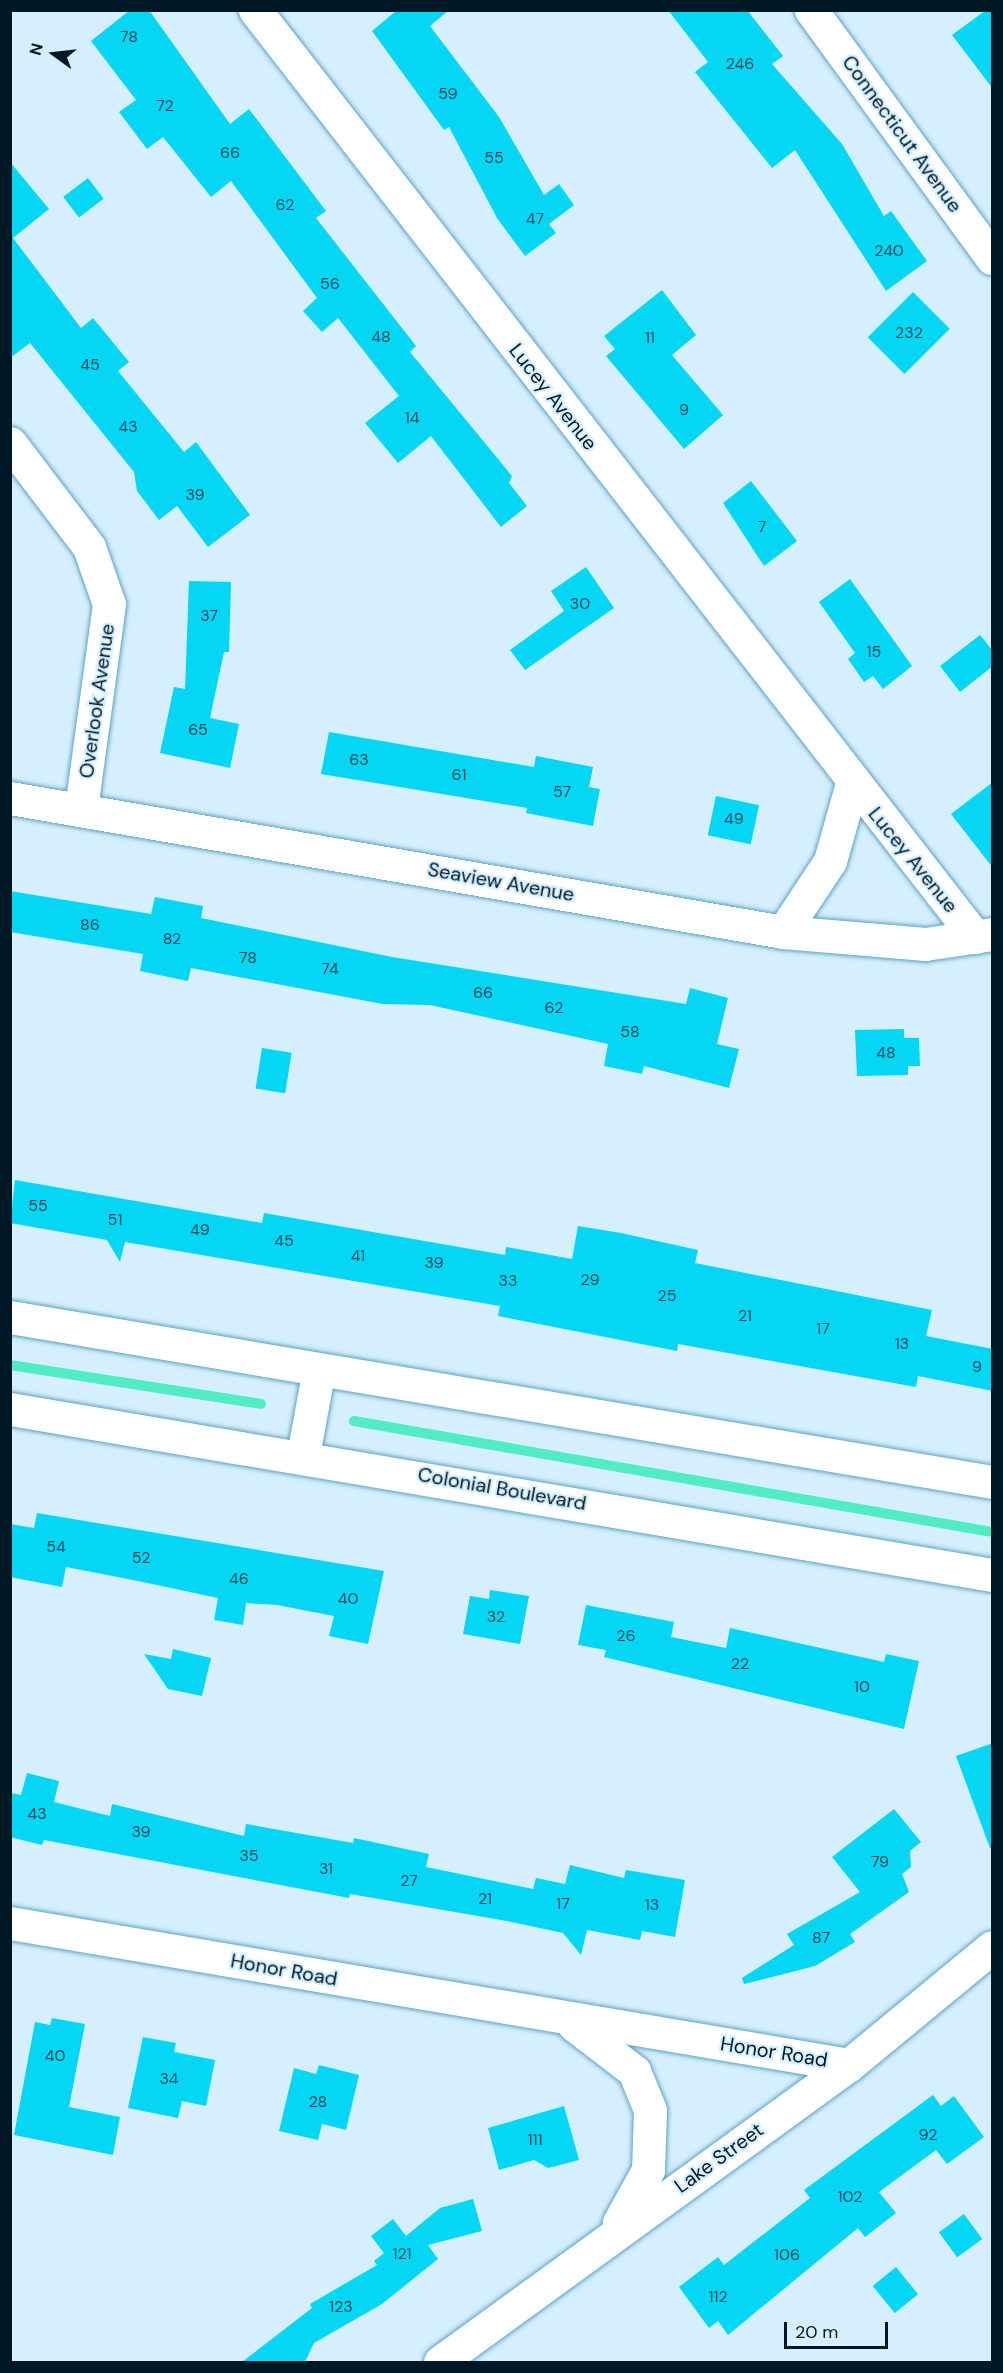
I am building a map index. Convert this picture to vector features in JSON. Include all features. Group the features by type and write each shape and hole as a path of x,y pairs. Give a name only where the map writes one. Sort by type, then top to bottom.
{"street":[{"name":"Lucey Avenue","path":"255,10 852,783 984,935"},
{"name":"Connecticut Avenue","path":"811,10 993,258"},
{"name":"Overlook Avenue","path":"10,443 89,547 109,604 81,809"},
{"name":"Lucey Avenue","path":"783,932 830,861 852,783"},
{"name":"Seaview Avenue","path":"10,798 783,932 894,944 984,935"},
{"path":"10,1317 993,1482"},
{"path":"303,1455 319,1369"},
{"name":"Colonial Boulevard","path":"10,1409 303,1455 993,1575"},
{"name":"Honor Road","path":"10,1923 849,2065"},
{"name":"Lake Street","path":"440,2362 849,2065 993,1947"},
{"name":"Honor Road","path":"556,2016 620,2056 644,2088 650,2110 648,2170 628,2210 602,2243"}],"building":[{"path":"130,10 149,10 230,124 249,109 326,211 316,218 416,346 410,352 512,476 509,483 527,506 501,527 431,436 398,463 365,423 399,396 338,318 322,332 303,311 317,298 231,181 211,197 163,137 147,149 119,112 136,100 91,41"},
{"path":"397,10 449,10 430,26 499,117 544,195 559,184 574,205 549,224 556,233 525,256 497,218 449,127 444,130 372,31"},
{"path":"668,10 747,10 783,56 772,64 842,144 884,216 891,211 927,261 886,291 795,150 772,168 695,72 708,62"},
{"path":"986,10 993,10 993,89 952,35"},
{"path":"10,162 49,209 13,238 81,328 93,318 129,362 118,371 184,452 196,442 250,515 208,547 177,506 159,520 137,491 134,472 30,343 10,358"},
{"path":"88,178 104,199 79,217 63,197"},
{"path":"662,290 696,335 672,355 723,415 684,449 606,356 615,349 604,336"},
{"path":"913,292 950,329 905,374 868,337"},
{"path":"751,481 797,541 764,566 723,503"},
{"path":"586,567 614,608 525,670 510,650 564,611 551,591"},
{"path":"850,579 912,666 883,689 873,676 864,682 848,659 855,653 819,602"},
{"path":"189,581 231,582 229,652 224,652 210,718 239,724 230,768 160,753 174,687 185,689"},
{"path":"980,635 993,651 993,666 960,692 940,666"},
{"path":"329,732 534,767 536,756 593,767 589,787 600,789 593,826 526,813 527,808 321,774"},
{"path":"993,782 993,868 951,814"},
{"path":"716,796 759,805 751,844 708,835"},
{"path":"10,891 151,914 155,897 203,906 201,918 392,957 686,1004 690,988 728,998 717,1044 739,1049 729,1088 644,1066 642,1074 604,1066 608,1044 430,1005 383,1004 191,968 188,981 140,971 143,954 10,932"},
{"path":"904,1029 904,1038 919,1038 920,1066 908,1066 908,1075 857,1076 855,1030"},
{"path":"262,1048 292,1053 285,1093 256,1088"},
{"path":"15,1180 262,1223 264,1213 505,1255 506,1247 572,1259 578,1226 621,1233 698,1250 695,1263 932,1310 926,1336 993,1349 993,1391 918,1376 916,1387 678,1344 677,1351 498,1316 500,1306 125,1242 120,1262 107,1240 10,1223"},
{"path":"37,1513 384,1571 368,1644 329,1636 334,1616 277,1605 246,1603 243,1625 214,1620 218,1598 138,1581 66,1567 62,1587 10,1577 10,1524 34,1528"},
{"path":"490,1590 529,1596 520,1644 463,1634 470,1596 489,1599"},
{"path":"586,1605 674,1622 671,1637 726,1648 730,1628 884,1662 886,1654 919,1661 904,1729 604,1657 606,1650 578,1645"},
{"path":"173,1649 211,1658 202,1696 168,1689 144,1654 171,1659"},
{"path":"993,1743 993,1847 990,1848 956,1756"},
{"path":"27,1773 59,1781 54,1802 110,1816 112,1804 244,1836 246,1824 353,1843 354,1838 429,1854 426,1867 533,1889 536,1878 565,1884 570,1865 624,1878 626,1870 685,1880 675,1937 642,1931 640,1940 587,1930 581,1955 563,1933 507,1921 350,1894 349,1898 44,1840 42,1845 10,1837 10,1793 21,1795"},
{"path":"894,1809 921,1842 910,1851 911,1867 902,1874 909,1892 850,1934 855,1942 815,1966 744,1984 742,1978 794,1945 787,1934 860,1892 832,1857"},
{"path":"52,2018 85,2024 69,2107 120,2117 113,2155 14,2135 35,2022 50,2025"},
{"path":"143,2037 176,2043 174,2052 215,2060 206,2106 182,2101 178,2118 128,2108"},
{"path":"319,2065 359,2075 346,2130 322,2124 318,2140 279,2131 294,2068 316,2074"},
{"path":"933,2095 941,2106 954,2096 984,2137 947,2164 936,2150 879,2192 896,2213 865,2237 858,2228 728,2335 718,2321 709,2328 679,2287 718,2257 724,2265 810,2198 804,2190"},
{"path":"564,2106 579,2160 548,2168 534,2160 499,2170 488,2128"},
{"path":"473,2199 482,2231 428,2245 438,2259 382,2304 314,2343 305,2362 242,2362 312,2308 310,2304 377,2265 374,2261 384,2253 371,2236 393,2219 406,2236 440,2208"},
{"path":"964,2214 982,2239 957,2257 939,2232"},
{"path":"896,2267 918,2294 895,2313 873,2286"}],"waterway":[{"path":"10,1365 261,1404"},
{"path":"354,1421 992,1532"}]}
